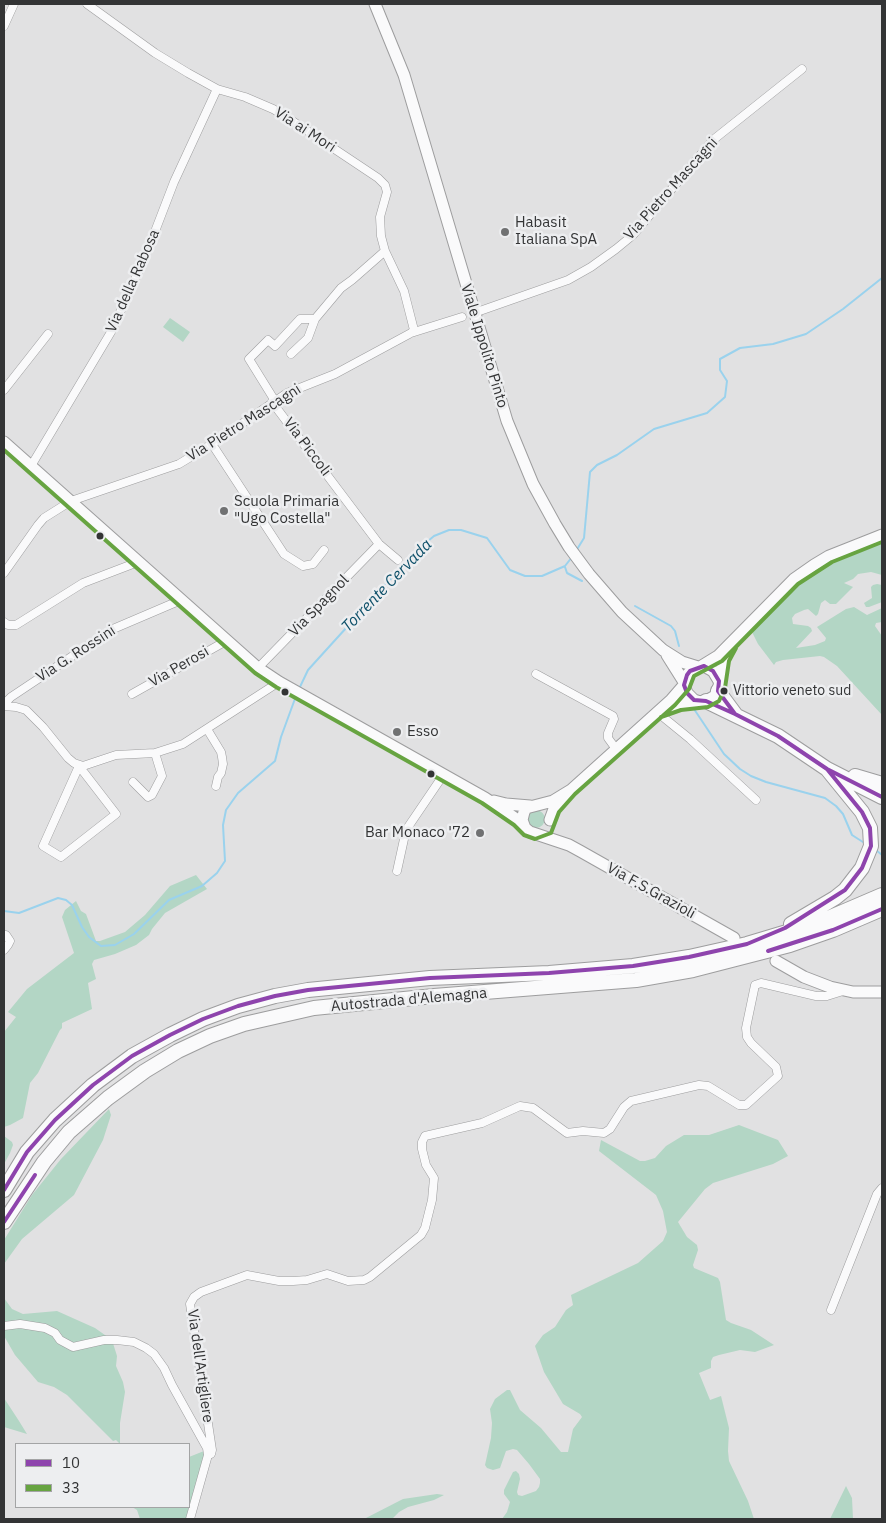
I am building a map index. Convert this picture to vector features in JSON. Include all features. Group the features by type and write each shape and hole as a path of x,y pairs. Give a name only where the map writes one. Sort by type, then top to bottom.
{"highway":[{"path":"718,686 735,714"},
{"path":"703,701 735,714 778,736 828,769 882,797"},
{"path":"828,769 882,784"},
{"path":"747,944 785,928 835,898 845,890 856,876 868,856 871,836 867,820 828,769"},
{"name":"Autostrada d'Alemagna","path":"4,1190 27,1152 55,1120 93,1085 132,1056 170,1035 238,1006 275,996 308,990 430,978 549,973 632,966 689,957 747,944 826,919 882,895"},
{"name":"Autostrada d'Alemagna","path":"4,1222 44,1162 69,1132 108,1098 144,1071 178,1051 235,1027 314,1008 434,996 636,980 693,970 790,945 833,930 882,909"}],"main road":[{"name":"Viale Ippolito Pinto","path":"375,4 404,75 514,443 543,505 569,547 622,612 663,650 682,662 699,667"},
{"name":"Via F.S.Grazioli","path":"4,442 258,668 279,682 485,798 530,830 569,846 734,938"},
{"path":"571,790 553,801 534,806 524,812 522,820 530,830 543,831 554,809 571,790 655,714 684,683 690,670 713,660 794,579 814,565 846,549 882,535"},
{"path":"655,714 673,705 703,701 715,696 723,659 730,645"},
{"name":"Viale Ippolito Pinto","path":"663,650 684,683"},
{"path":"699,667 709,668 714,671 718,686"},
{"path":"684,683 690,698 703,701"},
{"name":"Via F.S.Grazioli","path":"485,798 506,804 534,806"},
{"path":"534,806 545,808 548,812 549,822"},
{"name":"Via F.S.Grazioli","path":"549,822 555,834 569,846"},
{"path":"776,961 811,980 843,991 882,992"}],"street":[{"path":"4,26 14,4"},
{"name":"Via ai Mori","path":"88,4 155,53 217,88 272,108 378,178 385,185 387,192 380,227 384,251 404,291 414,330 411,334"},
{"name":"Via Pietro Mascagni","path":"474,313 568,280 616,249 633,235 713,140 802,69"},
{"name":"Via della Rabosa","path":"32,466 111,332 144,260 174,182 217,88"},
{"path":"291,354 308,338 315,319 341,288 384,251"},
{"name":"Via Pietro Mascagni","path":"4,573 44,518 71,502 173,466 212,444 273,401 297,388 335,374 411,334 462,317"},
{"name":"Via Piccoli","path":"315,319 300,319 275,346 268,340 249,359 273,401 379,544 398,560"},
{"path":"4,390 48,334"},
{"path":"212,444 284,554 303,566 313,564 324,550"},
{"name":"Via Spagnol","path":"258,668 379,544"},
{"path":"4,622 8,625 16,625 83,583 138,562"},
{"name":"Via G. Rossini","path":"4,705 10,697 113,629 181,600"},
{"name":"Via Perosi","path":"132,694 226,641"},
{"path":"536,674 613,716 614,719 608,733 608,738 616,749"},
{"path":"79,766 85,766 120,754 155,753 182,744 279,682"},
{"path":"4,705 26,710 43,727 68,758 79,766 116,814 61,857 43,846 79,766"},
{"path":"655,714 663,717 690,739 756,800"},
{"path":"207,729 222,757 223,764 216,786"},
{"path":"133,782 148,797 152,795 162,776 155,753"},
{"path":"397,871 406,830 444,774"},
{"path":"4,935 6,934 10,941 4,950"},
{"name":"Via dell'Artigliere","path":"208,1455 211,1454 212,1450 190,1304 194,1296 247,1275 279,1281 307,1280 327,1274 348,1281 364,1280 370,1277 421,1235 425,1228 432,1200 434,1178 424,1158 422,1142 425,1136 467,1128 520,1106 533,1108 567,1133 583,1131 604,1133 610,1129 624,1107 631,1101 700,1085 708,1086 740,1105 746,1104 778,1076 776,1067 747,1037 746,1028 755,985 761,983 816,996 830,996 843,991"},
{"path":"831,1310 877,1194 882,1188"},
{"path":"4,1326 20,1324 45,1328 55,1333 60,1340 73,1347 104,1340 134,1342 154,1354 164,1368 207,1448 208,1455 190,1519"}],"green space":[{"path":"170,318 190,332 183,342 163,327"},
{"path":"882,540 882,575 871,572 858,574 853,579 844,583 853,587 836,604 830,604 825,600 821,603 816,616 808,609 795,614 792,618 793,624 808,626 812,631 796,648 815,645 825,641 826,638 817,627 846,609 854,607 867,615 882,608 882,622 876,623 875,626 882,636 882,715 837,666 824,657 783,660 776,662 774,665 758,644 751,630 797,583 831,561"},
{"path":"877,584 882,585 882,602 866,607 864,603 872,598 871,587"},
{"path":"532,810 540,810 545,815 543,826 532,828 527,823 527,815"},
{"path":"196,875 207,889 165,913 149,935 136,945 94,960 92,964 96,979 88,983 92,1009 62,1023 62,1028 38,1073 30,1083 23,1118 4,1127 4,1032 16,1017 8,1012 27,989 74,953 62,917 65,910 76,901 81,911 86,914 96,941 100,941 125,932 145,915 170,886"},
{"path":"109,1109 111,1115 103,1140 74,1195 22,1239 4,1264 4,1240 32,1195 61,1159"},
{"path":"739,1125 778,1140 788,1156 773,1164 713,1183 705,1189 678,1222 687,1237 697,1245 698,1250 693,1265 694,1268 718,1278 720,1282 726,1320 751,1330 774,1345 755,1352 740,1350 713,1357 711,1368 699,1373 710,1400 721,1396 729,1428 729,1461 748,1501 754,1519 502,1519 507,1512 510,1502 504,1494 504,1490 513,1472 516,1471 519,1474 518,1495 522,1496 536,1491 539,1487 540,1479 517,1450 506,1451 500,1468 493,1470 485,1465 491,1438 492,1423 490,1409 495,1399 507,1390 510,1390 520,1410 541,1428 561,1452 568,1452 573,1429 582,1417 563,1404 544,1372 535,1346 543,1335 555,1327 566,1310 573,1305 571,1295 638,1263 663,1241 667,1232 663,1211 656,1195 599,1151 601,1140 640,1161 645,1161 655,1158 666,1146 684,1135 709,1135"},
{"path":"4,1136 13,1145 4,1164"},
{"path":"4,1298 12,1309 23,1314 57,1311 95,1328 112,1340 117,1356 116,1366 125,1392 120,1423 120,1443 116,1440 113,1441 67,1395 54,1387 38,1382 15,1355 4,1336"},
{"path":"4,1398 19,1421 27,1434 4,1427"},
{"path":"204,1451 205,1458 189,1519 140,1519 137,1510 134,1508 190,1508 190,1457"},
{"path":"846,1486 852,1498 853,1519 830,1519"},
{"path":"437,1494 444,1495 434,1500 408,1507 392,1519 364,1519 403,1499"}],"waterway":[{"name":"Torrente Cervada","path":"576,551 584,538 590,472 597,465 617,455 654,429 707,413 725,397 727,381 720,370 720,359 740,348 773,344 806,334 843,309 882,278"},
{"name":"Torrente Cervada","path":"299,689 308,670 415,552 434,536 449,530 461,530 487,538 510,570 525,576 542,576 565,566 572,557"},
{"path":"565,567 567,573 582,581"},
{"path":"635,606 671,626 675,631 679,646"},
{"name":"Torrente Cervada","path":"4,911 19,913 58,898 66,900 72,905 89,937 101,946 115,945 134,934 169,900 202,886 217,873 225,861 223,825 226,810 238,793 275,761 281,737 296,696"},
{"path":"692,706 724,754 740,769 766,782 825,798 843,814 852,835 866,844"},
{"path":"876,850 882,855"}],"transit line":[{"name":"33","path":"4,450 255,673 276,687 482,803 514,825 524,835 535,839 551,833 559,812 575,794 675,705 689,689 694,676 722,661 798,584 832,562 882,542"},
{"name":"33","path":"661,717 681,710 708,707 719,701 725,688 729,661 736,648"},
{"name":"10","path":"704,666 713,671 719,681 718,691 735,714 706,701 694,700 687,693 684,685 687,675 690,671 704,666"},
{"name":"10","path":"735,714 778,736 827,769 882,797"},
{"name":"10","path":"4,1190 27,1152 55,1120 93,1085 132,1056 170,1035 203,1019 238,1006 275,996 308,990 430,978 549,973 633,966 689,957 747,944 785,928 845,890 862,868 871,846 870,828 862,812 827,769"},
{"name":"10","path":"768,951 833,930 882,909"},
{"name":"10","path":"4,1222 35,1175"}],"place":[{"name":"Habasit Italiana SpA","path":"505,232"},
{"name":"Scuola Primaria \"Ugo Costella\"","path":"224,511"},
{"name":"Vittorio veneto sud","path":"724,691"},
{"name":"Esso","path":"397,732"},
{"name":"Bar Monaco '72","path":"480,833"}]}
